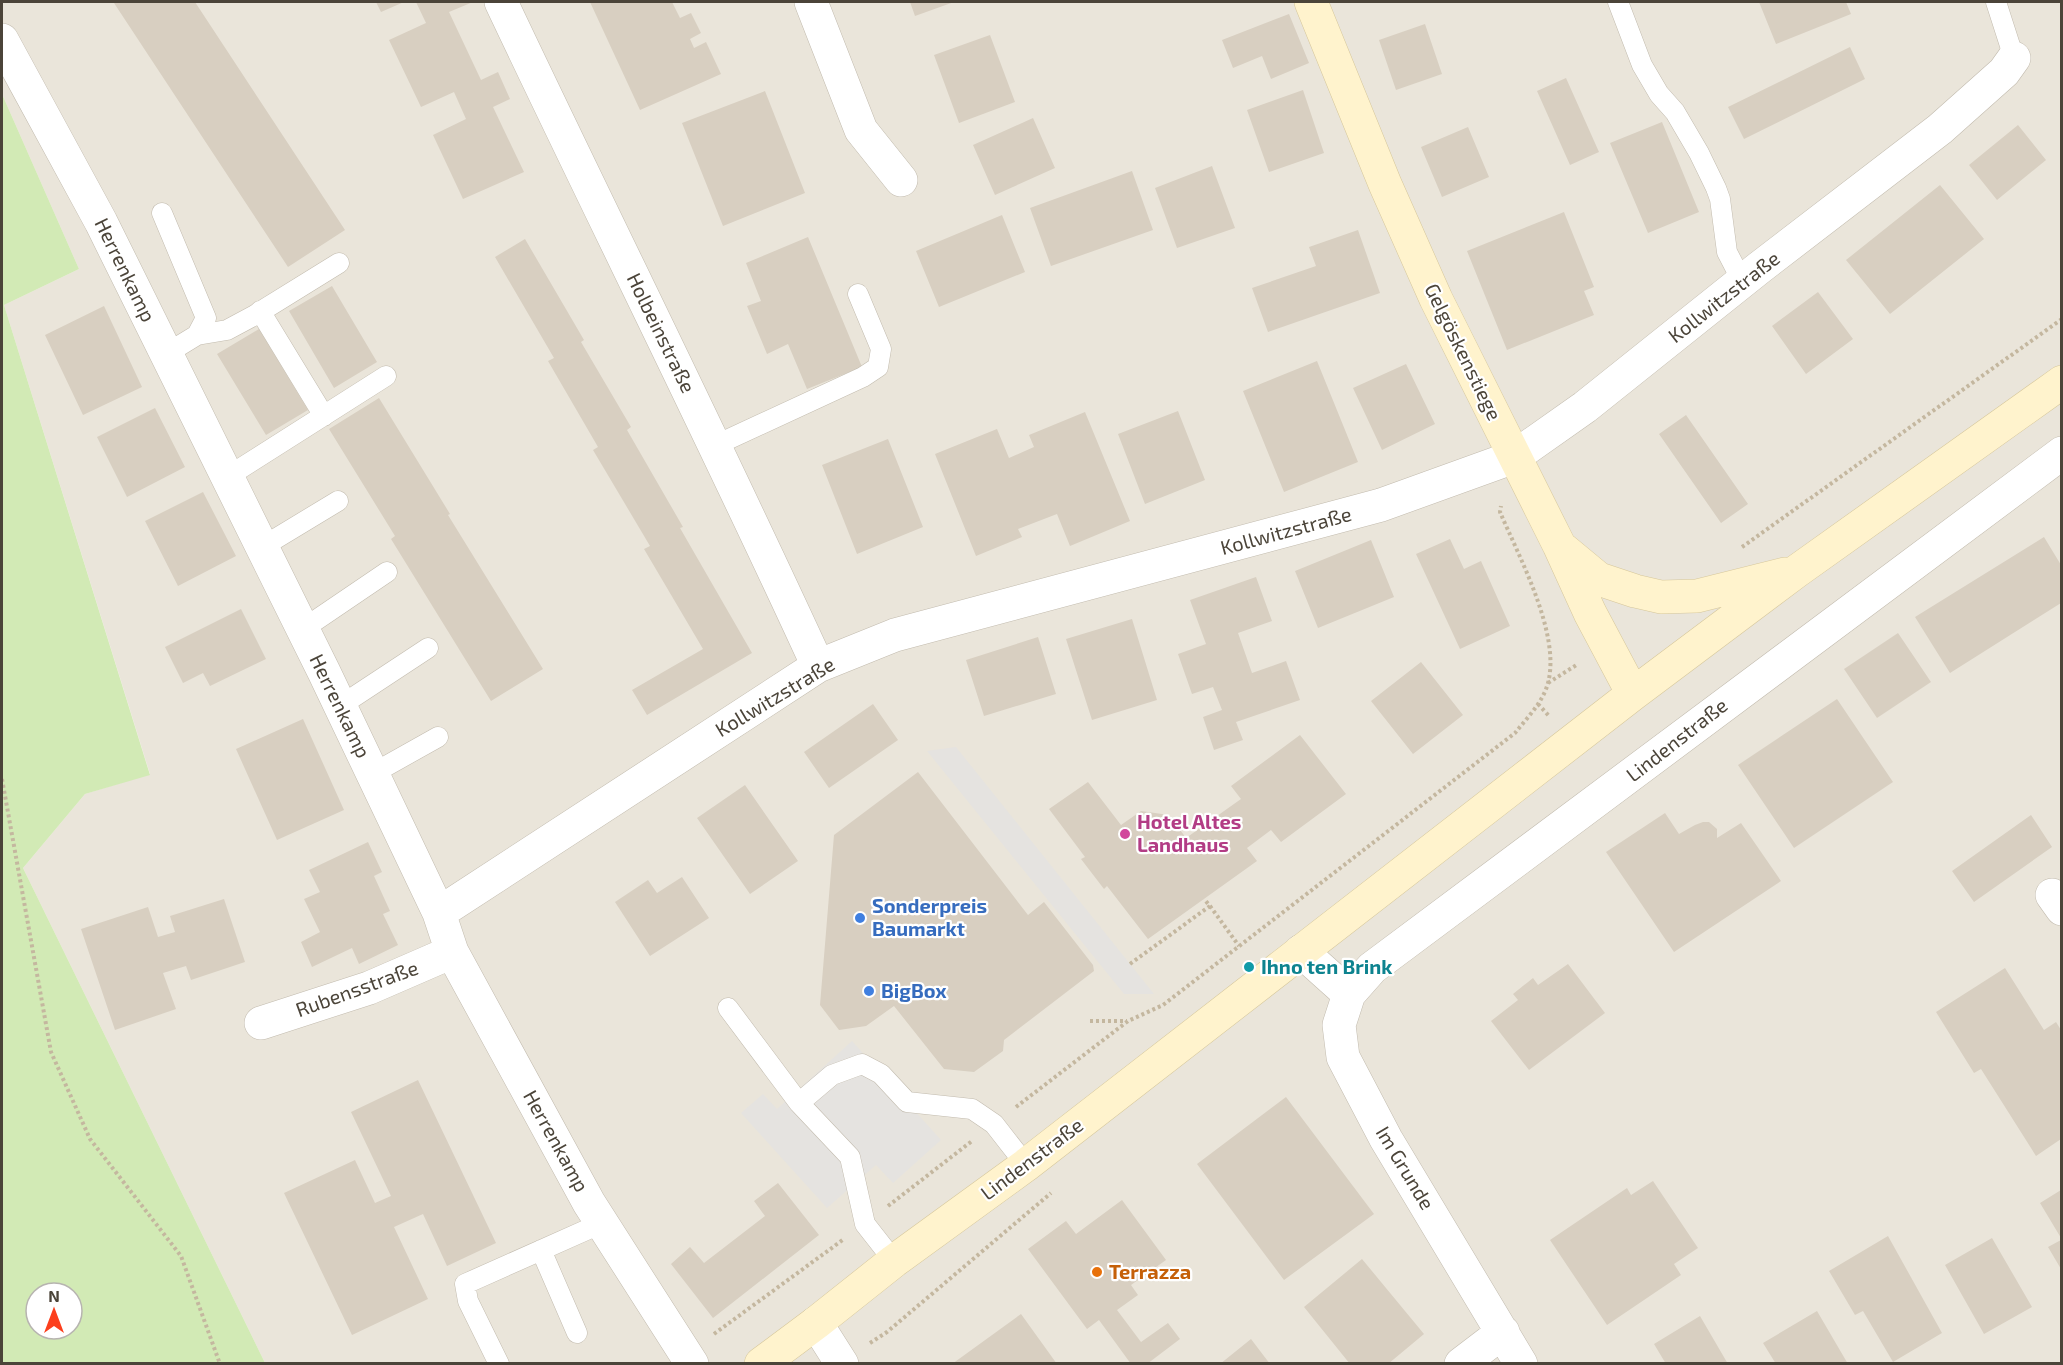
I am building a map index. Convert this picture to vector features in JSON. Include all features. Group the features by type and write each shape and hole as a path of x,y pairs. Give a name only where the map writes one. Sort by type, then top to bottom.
{"main road":[{"name":"Gelgöskenstiege","path":"1311,2 1385,184 1436,299 1590,613 1633,694"},
{"name":"Lindenstraße","path":"761,1364 894,1261 1026,1165 1633,694 1797,571 2061,382"},
{"path":"1558,545 1599,579 1661,597 1697,596 1797,571"}],"street":[{"name":"Holbeinstraße","path":"501,2 716,445 818,666"},
{"path":"811,2 861,130 901,180"},
{"name":"Herrenkamp","path":"2,40 101,222 303,629 439,913 453,952 602,1223 689,1359"},
{"name":"Kollwitzstraße","path":"439,913 818,666 895,635 1382,506 1514,457 1586,406 1742,281 1940,129 2004,72 2014,58"},
{"name":"Lindenstraße","path":"1349,994 1372,968 1763,673 2061,453"},
{"path":"1301,951 1349,994"},
{"name":"Rubensstraße","path":"261,1023 369,988 453,952"},
{"name":"Im Grunde","path":"1349,994 1339,1025 1343,1057 1386,1139 1521,1364"},
{"path":"816,1323 842,1364"},
{"path":"1461,1364 1503,1332"}],"lane":[{"path":"1618,2 1642,65 1659,94 1675,112 1716,188 1720,199 1727,252 1742,281"},
{"name":"Kollwitzstraße","path":"1996,2 2014,58"},
{"path":"162,213 206,318 197,335"},
{"path":"166,354 197,335 226,330 339,263"},
{"path":"716,445 863,376 878,366 881,349 858,294"},
{"path":"260,311 324,416"},
{"path":"227,477 386,376"},
{"path":"262,547 338,501"},
{"path":"303,629 387,572"},
{"path":"340,706 428,648"},
{"path":"372,774 438,737"},
{"path":"728,1008 799,1102 850,1157 864,1224 894,1261"},
{"path":"799,1102 832,1075 862,1064 881,1074 907,1102 972,1109 994,1124 1026,1165"},
{"path":"499,1364 468,1301 465,1284 602,1223"},
{"path":"541,1250 577,1333"}],"path":[{"path":"1737,551 2061,319"},
{"path":"689,1359 1128,1021 1163,1005 1515,733 1538,704 1548,683 1550,649 1546,623 1500,512 1514,457"},
{"path":"2,779 51,1052 90,1139 181,1256 220,1364"},
{"path":"1204,899 1239,946"},
{"path":"1130,964 1210,906"},
{"path":"1090,1021 1128,1021"}],"shaded area":[{"path":"2,2 2061,2 2061,1363 265,1363 23,868 85,794 150,774 4,305 79,269 2,94"},
{"path":"956,747 1154,994 1124,994 927,751"},
{"path":"852,1041 941,1140 893,1183 876,1165 827,1208 741,1113 763,1094 777,1109"}],"green space":[{"path":"2,94 79,269 4,305 150,775 85,794 23,868 265,1363 2,1363"}],"building":[{"path":"115,2 195,2 345,230 288,267"},
{"path":"376,2 404,2 381,12"},
{"path":"416,2 473,2 449,12 481,80 498,72 510,99 493,107 524,172 463,199 433,135 466,119 454,92 421,107 389,40 426,23"},
{"path":"590,2 672,2 680,18 691,13 701,33 690,39 694,48 706,42 721,74 640,110"},
{"path":"910,2 954,2 915,16"},
{"path":"1759,2 1846,2 1851,14 1776,44"},
{"path":"1289,14 1309,63 1271,79 1262,56 1233,68 1222,40"},
{"path":"1425,24 1442,74 1396,90 1379,40"},
{"path":"990,35 1015,102 959,123 934,55"},
{"path":"1850,47 1865,79 1744,139 1728,107"},
{"path":"1566,78 1599,152 1570,165 1537,91"},
{"path":"1303,90 1324,153 1269,172 1247,110"},
{"path":"765,91 805,193 723,226 682,123"},
{"path":"1033,118 1055,168 995,195 973,145"},
{"path":"1662,122 1699,212 1648,233 1610,143"},
{"path":"2018,125 2046,160 1997,200 1969,165"},
{"path":"1468,127 1489,177 1442,197 1421,147"},
{"path":"1212,166 1235,228 1177,248 1155,188"},
{"path":"1132,171 1153,230 1051,266 1030,208"},
{"path":"1940,185 1984,239 1890,314 1846,260"},
{"path":"1564,212 1594,287 1584,291 1594,315 1507,350 1467,251"},
{"path":"1002,215 1025,272 939,307 916,251"},
{"path":"1358,230 1380,293 1268,332 1252,288 1316,266 1309,247"},
{"path":"808,237 862,367 807,389 788,344 767,354 747,306 761,301 746,263"},
{"path":"525,239 584,340 581,342 631,427 627,430 752,653 647,715 632,690 703,649 644,549 650,546 593,450 598,447 548,361 554,358 495,257"},
{"path":"332,286 377,362 334,388 289,311"},
{"path":"1818,292 1853,339 1806,374 1772,326"},
{"path":"104,306 142,387 83,415 45,335"},
{"path":"259,329 308,410 266,435 217,354"},
{"path":"1317,361 1358,462 1284,492 1243,391"},
{"path":"1406,364 1435,424 1382,450 1353,388"},
{"path":"379,398 543,669 491,701 391,539 395,536 329,429"},
{"path":"155,408 185,467 127,497 97,437"},
{"path":"1178,411 1205,480 1145,504 1118,434"},
{"path":"1085,412 1130,521 1070,546 1057,514 1018,529 1022,537 976,556 935,454 997,429 1009,458 1034,447 1029,435"},
{"path":"1686,415 1748,504 1721,523 1659,434"},
{"path":"888,439 923,527 857,554 822,465"},
{"path":"203,492 236,556 178,586 145,521"},
{"path":"2044,537 2061,565 2061,603 1950,673 1915,617"},
{"path":"1450,539 1464,569 1481,561 1510,626 1460,649 1416,554"},
{"path":"1371,540 1394,597 1318,628 1295,571"},
{"path":"1256,577 1272,621 1238,633 1252,673 1286,661 1300,700 1236,722 1243,740 1214,750 1203,717 1222,710 1213,687 1192,694 1178,654 1206,644 1190,600"},
{"path":"241,609 266,659 210,686 203,673 183,683 165,647"},
{"path":"1132,619 1157,700 1092,720 1066,639"},
{"path":"1898,633 1931,682 1877,718 1844,669"},
{"path":"1038,637 1056,694 984,716 966,660"},
{"path":"1421,662 1463,715 1413,754 1371,701"},
{"path":"1837,699 1893,782 1794,848 1738,765"},
{"path":"873,704 898,740 829,788 804,752"},
{"path":"303,719 344,810 277,840 236,749"},
{"name":"Hotel Altes Landhaus","path":"1300,735 1346,794 1281,842 1271,830 1247,848 1257,861 1148,939 1107,886 1104,889 1081,859 1085,857 1049,809 1088,782 1121,825 1141,811 1169,815 1186,838 1241,799 1231,786"},
{"path":"918,772 1028,915 1044,902 1093,965 1094,971 1004,1040 1003,1051 974,1072 944,1069 894,1006 866,1026 839,1030 820,1005 834,835"},
{"path":"745,785 798,861 750,894 697,818"},
{"path":"1665,813 1679,834 1695,825 1709,822 1717,829 1717,838 1741,823 1781,881 1674,952 1606,852"},
{"path":"2031,815 2052,847 1974,902 1952,871"},
{"path":"368,842 382,872 374,876 390,911 383,914 398,945 359,964 352,948 312,967 301,942 320,932 304,899 320,892 309,870"},
{"path":"682,877 709,918 650,956 615,902 648,880 657,893"},
{"path":"224,899 245,962 191,980 186,966 163,973 176,1009 115,1030 81,929 148,907 158,937 175,932 170,916"},
{"path":"1568,964 1605,1013 1529,1070 1491,1021 1518,1000 1513,994 1533,978 1538,985"},
{"path":"2005,968 2044,1030 2056,1022 2061,1030 2061,1139 2036,1156 1981,1069 1974,1073 1936,1012"},
{"path":"418,1080 496,1243 447,1266 423,1214 394,1227 428,1299 352,1335 284,1193 355,1160 375,1203 391,1196 351,1112"},
{"path":"1286,1097 1374,1214 1284,1280 1197,1164"},
{"path":"1653,1181 1698,1248 1674,1264 1681,1275 1607,1325 1550,1240 1627,1188 1631,1195"},
{"path":"778,1183 819,1235 713,1318 671,1264 690,1247 704,1263 765,1216 754,1201"},
{"path":"2061,1190 2061,1238 2040,1203"},
{"name":"Terrazza","path":"1122,1200 1166,1260 1131,1285 1138,1295 1117,1310 1141,1342 1168,1323 1180,1339 1147,1364 1131,1364 1099,1320 1087,1329 1028,1249 1066,1221 1076,1234"},
{"path":"1888,1236 1942,1333 1893,1362 1863,1311 1855,1315 1829,1271"},
{"path":"1992,1238 2032,1307 1984,1334 1945,1265"},
{"path":"2061,1240 2061,1269 2048,1247"},
{"path":"1362,1259 1424,1334 1388,1364 1350,1364 1304,1307"},
{"path":"1817,1311 1848,1364 1776,1364 1763,1343"},
{"path":"1021,1314 1057,1364 952,1364"},
{"path":"1700,1316 1728,1364 1666,1364 1654,1344"},
{"path":"1251,1339 1270,1364 1220,1364"}],"place":[{"name":"Hotel Altes Landhaus","path":"1125,834"},
{"name":"Sonderpreis Baumarkt","path":"860,918"},
{"name":"Ihno ten Brink","path":"1249,967"},
{"name":"BigBox","path":"869,991"},
{"name":"Terrazza","path":"1097,1272"}]}
